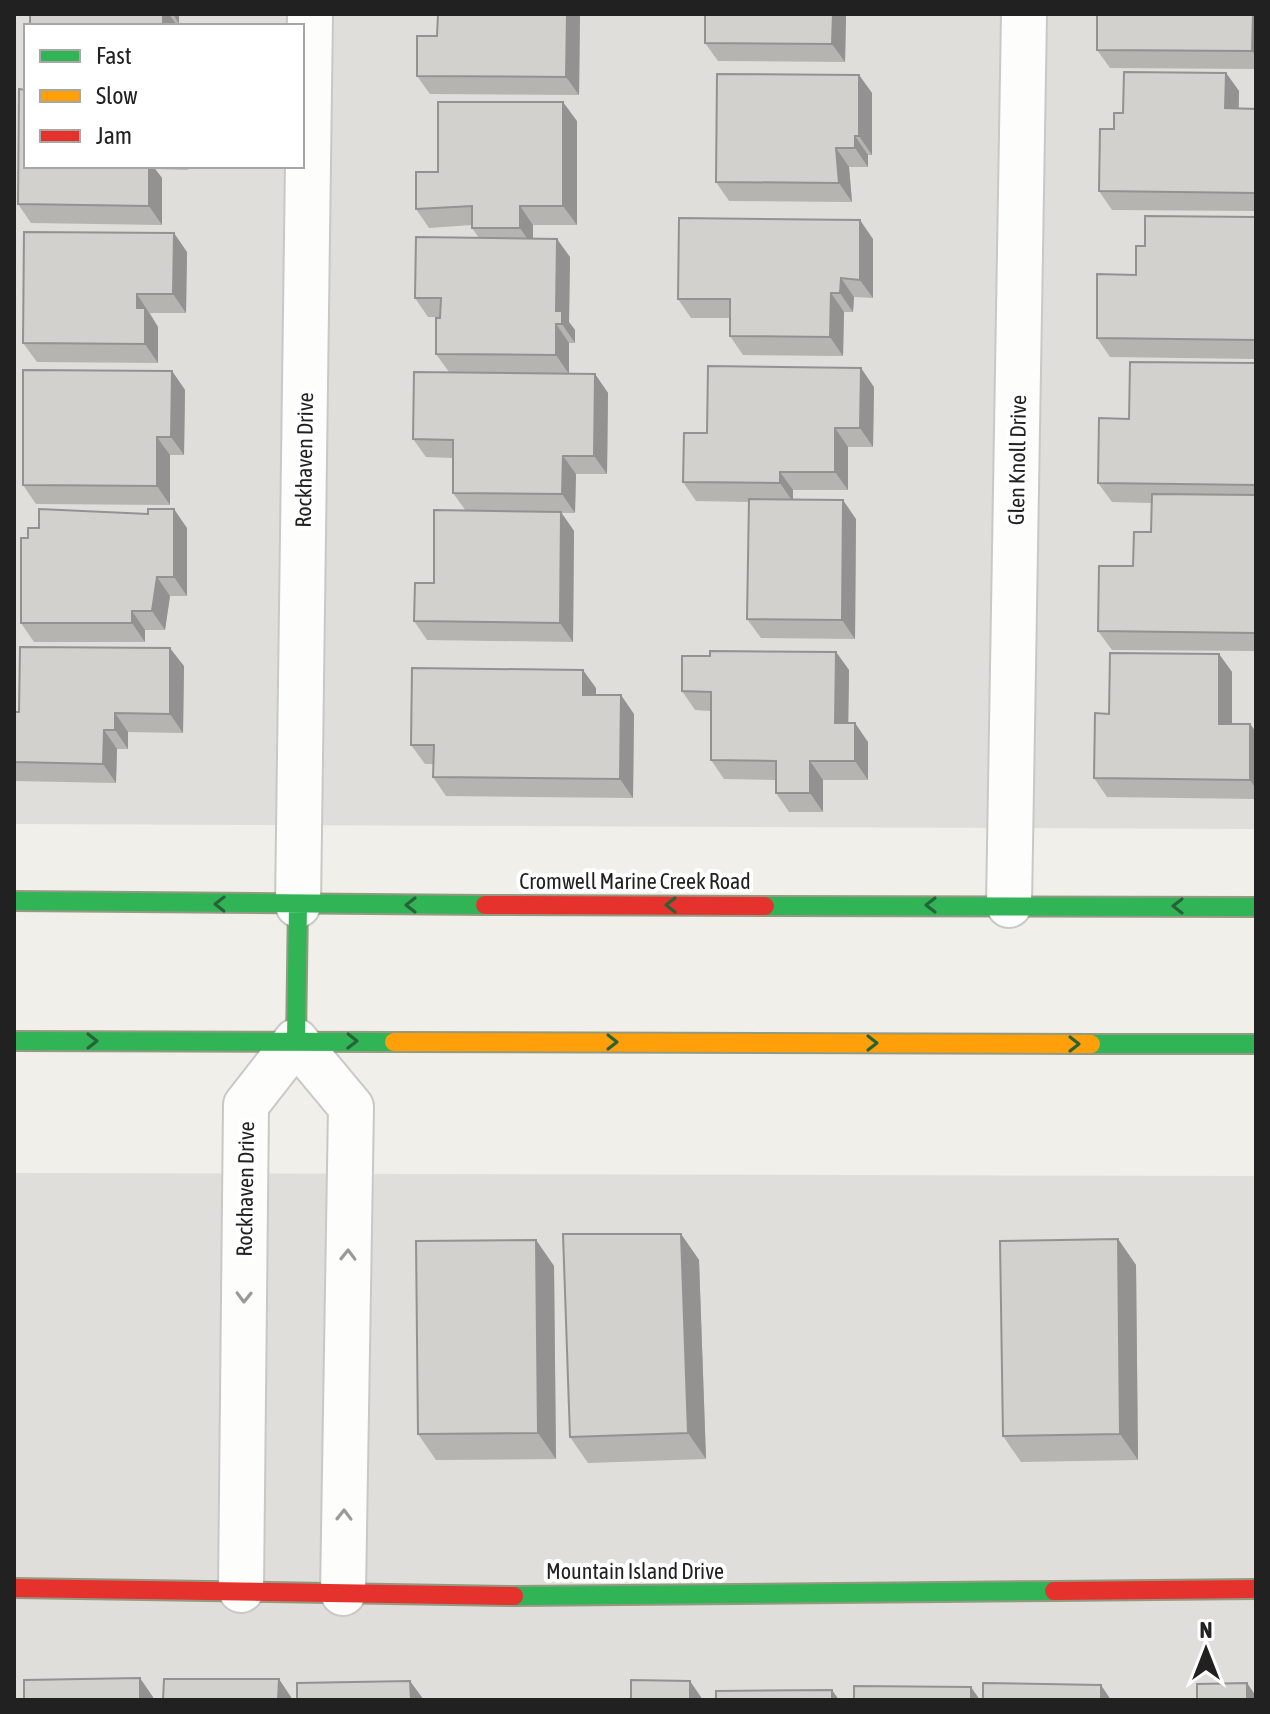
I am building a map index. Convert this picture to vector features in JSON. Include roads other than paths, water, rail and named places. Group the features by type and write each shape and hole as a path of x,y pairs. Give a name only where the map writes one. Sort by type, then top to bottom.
{"main road":[{"name":"Cromwell Marine Creek Road","path":"14,901 298,905 1256,907"},
{"path":"296,1041 298,905"},
{"path":"14,1041 1256,1044"},
{"name":"Mountain Island Drive","path":"14,1588 525,1596 1256,1589"}],"street":[{"name":"Rockhaven Drive","path":"298,905 310,14"},
{"name":"Glen Knoll Drive","path":"1009,905 1024,14"},
{"name":"Rockhaven Drive","path":"241,1590 246,1105 296,1041"},
{"path":"296,1041 351,1107 343,1593"}]}
